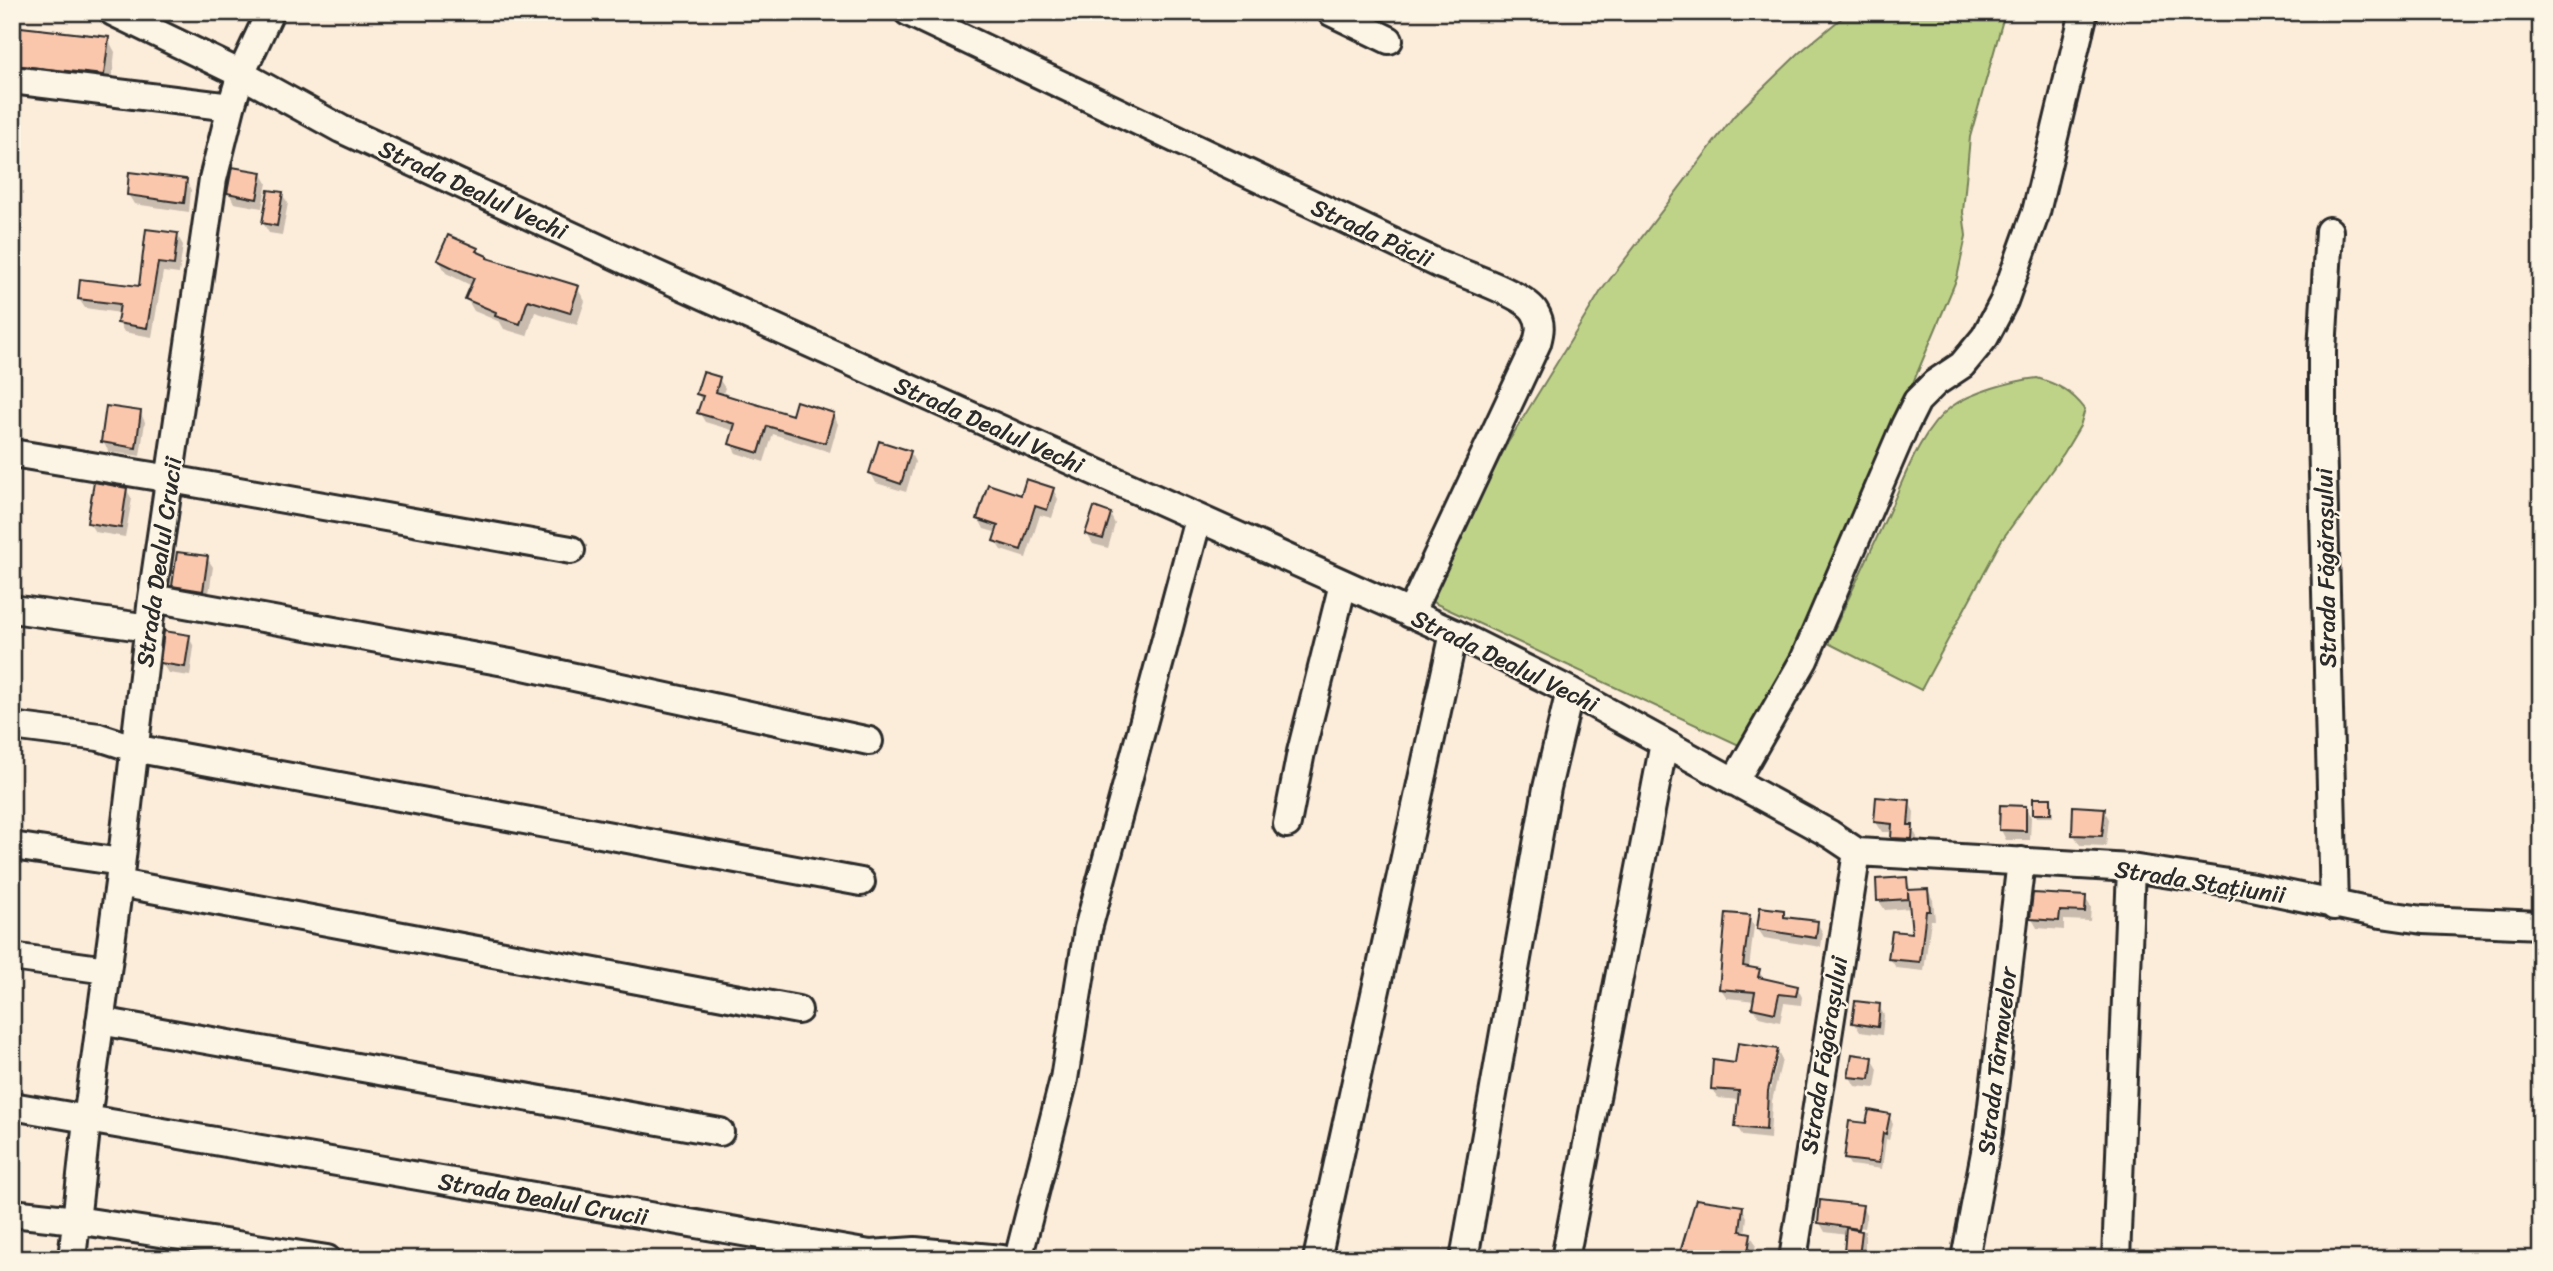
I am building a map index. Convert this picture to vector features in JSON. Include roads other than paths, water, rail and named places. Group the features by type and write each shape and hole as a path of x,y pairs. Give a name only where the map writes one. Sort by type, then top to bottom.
{"street":[{"name":"Strada Dealul Vechi","path":"113,12 241,74 353,134 654,274 1454,633 1570,691 1830,834 1857,852"},
{"name":"Strada Dealul Crucii","path":"72,1259 86,1120 120,872 152,598 214,179 241,74 270,12"},
{"name":"Strada Păcii","path":"908,12 1427,258 1516,296 1534,309 1541,325 1538,344 1410,614"},
{"path":"1331,12 1389,40"},
{"path":"1734,782 1804,660 1917,401 1935,383 1962,365 1984,337 2004,301 2036,212 2084,12"},
{"path":"12,80 231,107"},
{"name":"Strada Făgărașului","path":"2329,231 2322,351 2322,420 2334,906"},
{"path":"12,453 570,550"},
{"path":"1018,1259 1064,1079 1088,929 1198,519"},
{"path":"1287,824 1301,752 1343,584"},
{"path":"152,598 510,663 869,741"},
{"path":"12,609 149,628"},
{"path":"1317,1259 1454,633"},
{"path":"1464,1259 1547,788 1570,691"},
{"path":"12,726 99,737 133,748 861,882"},
{"path":"1565,1259 1664,743"},
{"path":"12,846 120,872 798,1010"},
{"name":"Strada Făgărașului","path":"1793,1259 1857,852"},
{"name":"Strada Stațiunii","path":"1857,852 2131,868 2248,886 2334,906 2423,920 2541,925"},
{"name":"Strada Târnavelor","path":"1965,1259 1989,1131 2021,861"},
{"path":"2116,1259 2131,868"},
{"path":"12,957 107,970"},
{"path":"100,1021 720,1132"},
{"name":"Strada Dealul Crucii","path":"12,1106 870,1254 915,1251 1002,1259"},
{"path":"12,1213 76,1220 327,1259"}]}
